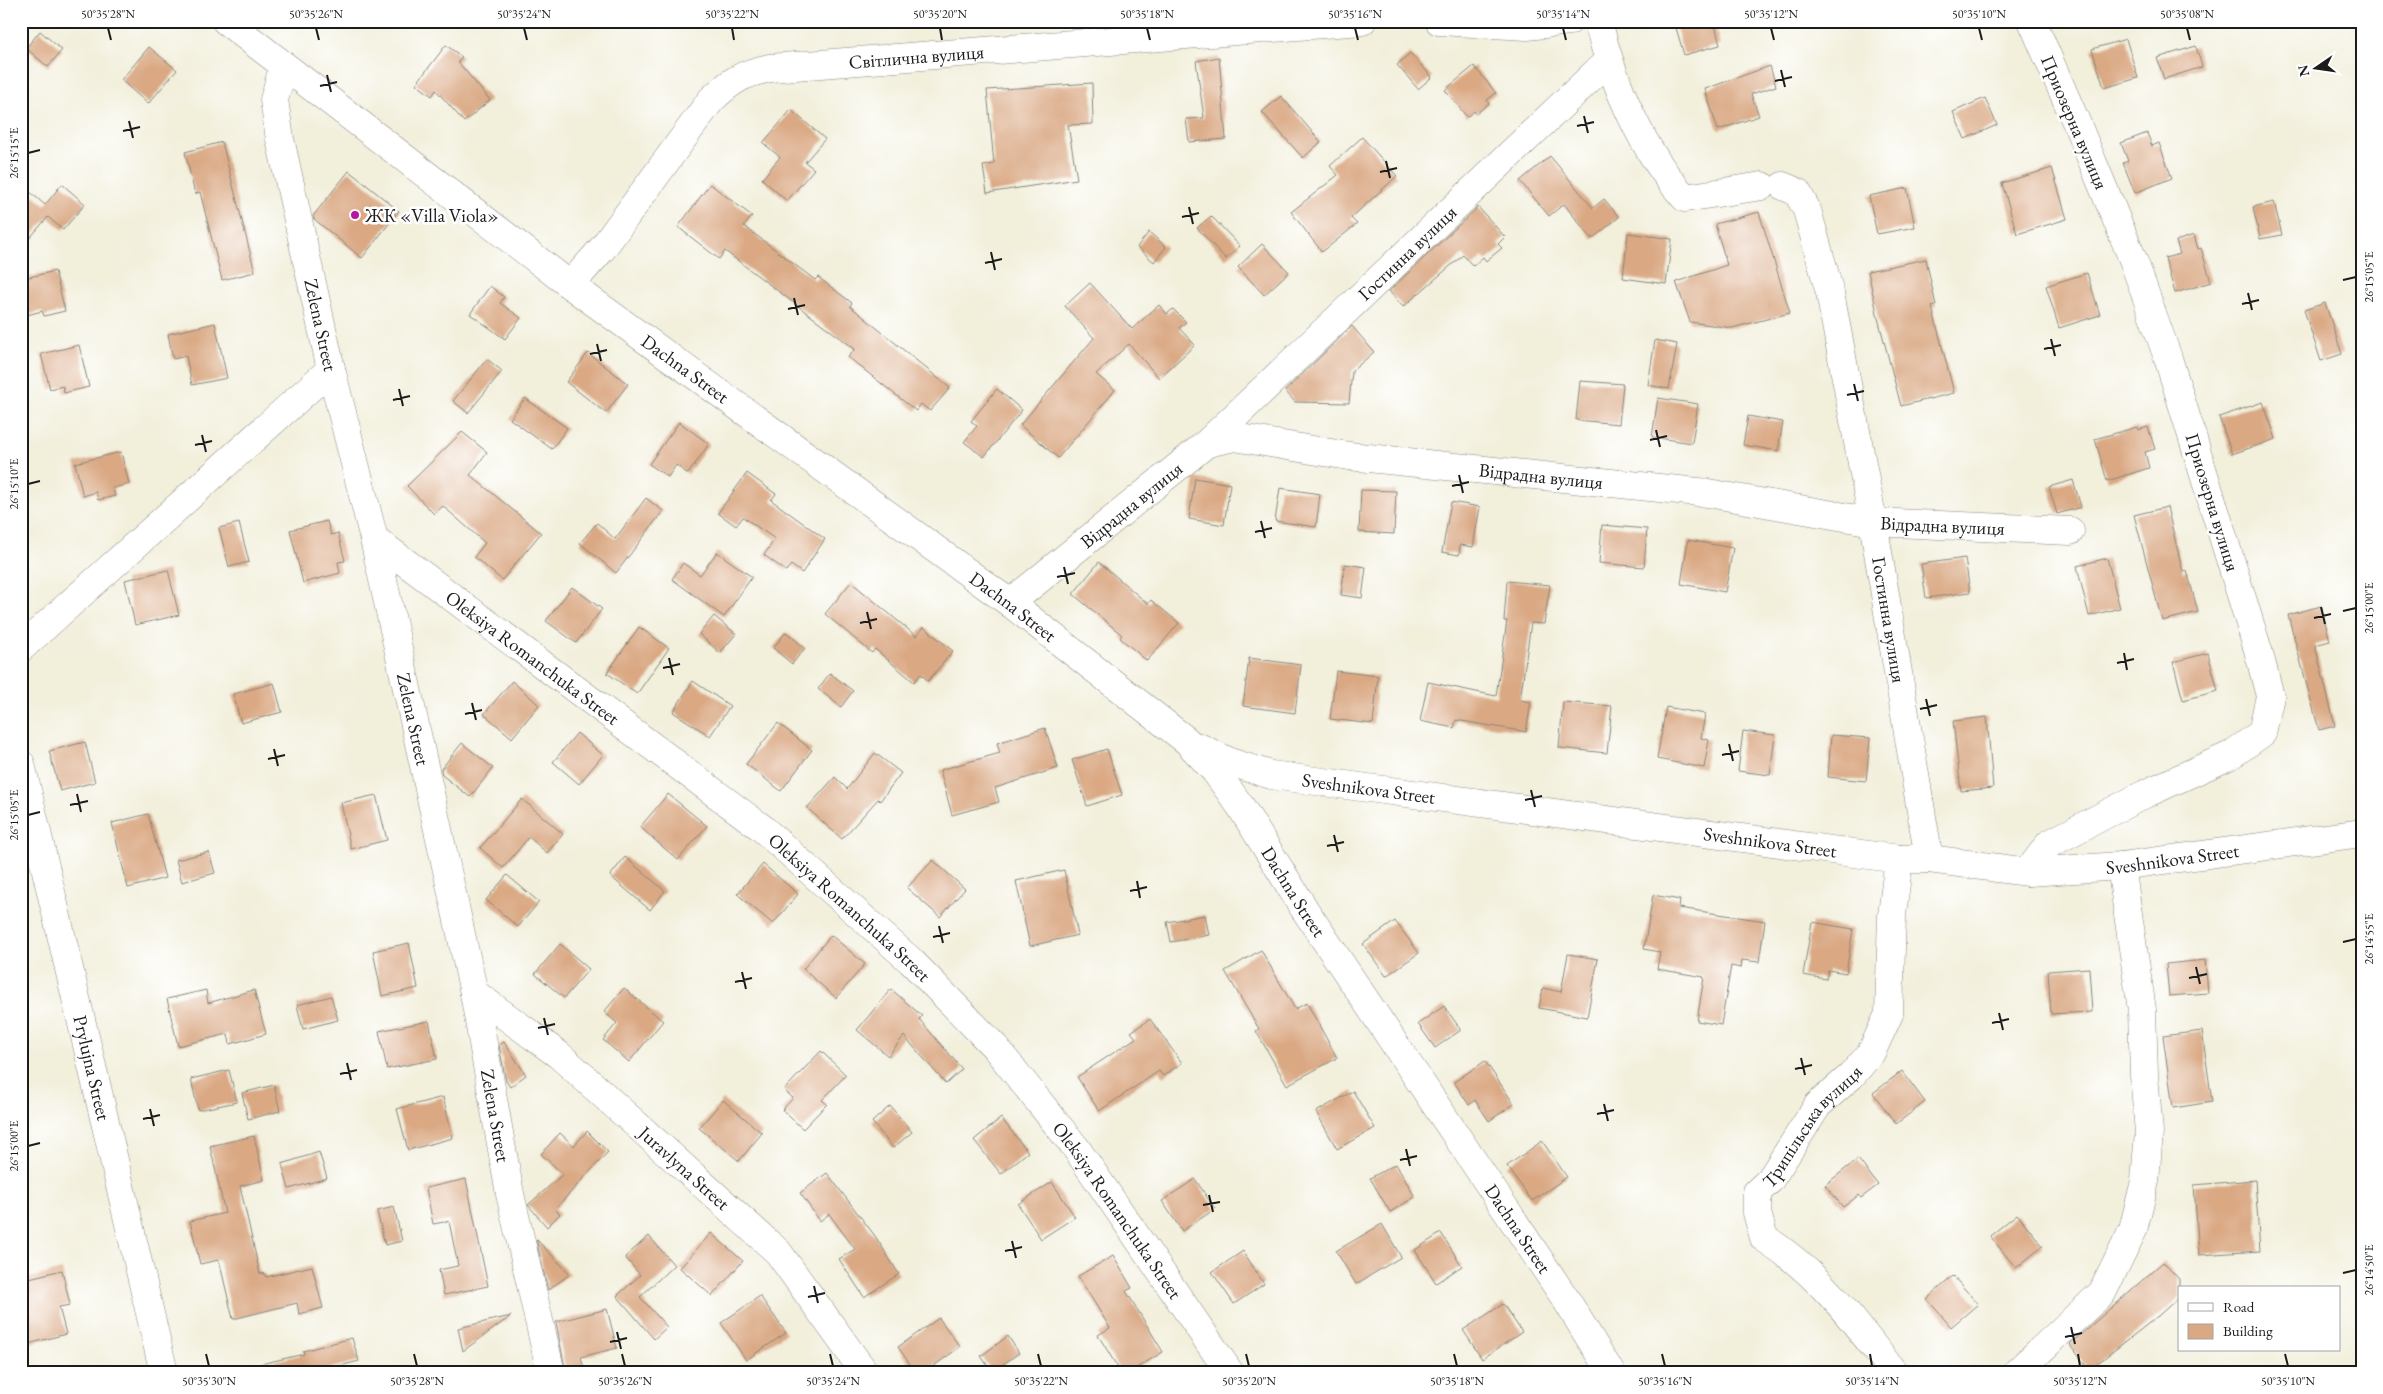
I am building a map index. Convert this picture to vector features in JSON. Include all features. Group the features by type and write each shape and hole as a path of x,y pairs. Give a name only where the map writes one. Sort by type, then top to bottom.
{"street":[{"name":"Dachna Street","path":"226,21 283,67 570,285 1010,603 1187,741 1215,771 1241,808 1305,910 1561,1293 1611,1373"},
{"name":"Світлична вулиця","path":"570,285 602,249 712,100 733,80 751,72 770,68 1362,21"},
{"path":"1439,21 1527,26 1568,21"},
{"name":"Гостинна вулиця","path":"1598,21 1608,61 1618,87 1665,177 1685,198 1773,186 1797,192 1812,225 1830,293 1873,522 1929,859"},
{"name":"Приозерна вулиця","path":"2028,872 2049,844 2145,794 2231,755 2262,733 2270,696 2217,512 2168,358 2134,262 2032,21"},
{"name":"Гостинна вулиця","path":"1207,443 1608,61"},
{"name":"Zelena Street","path":"283,67 274,100 278,132 331,369 374,539 474,993 510,1194 551,1373"},
{"path":"21,648 331,369"},
{"name":"Відрадна вулиця","path":"1010,603 1207,443 1234,437 1350,456 1708,493 1873,522 2070,531"},
{"name":"Oleksiya Romanchuka Street","path":"374,539 762,828 911,961 995,1047 1076,1148 1230,1373"},
{"name":"Sveshnikova Street","path":"1187,741 1230,762 1271,775 1899,859 1929,859 2028,872 2121,866 2362,833"},
{"name":"Prylujna Street","path":"21,764 164,1373"},
{"name":"Трипільська вулиця","path":"1894,1373 1842,1307 1789,1254 1764,1238 1757,1213 1757,1192 1770,1180 1818,1105 1851,1076 1871,1054 1890,1014 1892,915 1899,859"},
{"path":"2016,1373 2102,1293 2133,1230 2145,1181 2149,1132 2144,1075 2142,1010 2121,866"},
{"name":"Juravlyna Street","path":"474,993 559,1055 778,1252 865,1373"}],"building":[{"path":"1674,21 1714,21 1720,45 1684,55"},
{"path":"40,31 62,50 48,67 26,48"},
{"path":"2126,39 2138,78 2104,88 2092,49"},
{"path":"446,45 462,57 458,62 490,100 464,122 436,90 432,96 416,84"},
{"path":"2196,46 2202,67 2164,79 2157,58"},
{"path":"149,47 177,70 148,104 121,80"},
{"path":"1410,53 1432,77 1418,89 1397,65"},
{"path":"1219,57 1226,139 1189,142 1186,119 1204,118 1196,61"},
{"path":"1474,66 1496,93 1487,100 1489,103 1476,114 1474,111 1467,117 1445,90"},
{"path":"1770,66 1776,86 1751,94 1759,116 1718,130 1705,89"},
{"path":"1092,83 1093,124 1068,125 1077,179 987,193 983,166 994,164 987,90"},
{"path":"1281,96 1321,142 1303,158 1262,112"},
{"path":"1985,98 1997,125 1965,139 1953,112"},
{"path":"791,110 825,139 805,162 814,169 787,201 762,179 780,157 763,143"},
{"path":"2147,133 2152,146 2159,143 2172,178 2135,193 2123,163 2128,161 2121,143"},
{"path":"1362,137 1397,176 1351,218 1357,224 1322,252 1291,212 1338,175 1330,166"},
{"path":"222,142 255,272 222,280 200,192 195,194 185,152"},
{"path":"1550,156 1593,208 1604,199 1619,217 1592,239 1564,204 1549,216 1520,181"},
{"path":"2052,168 2067,219 2017,234 2002,183"},
{"name":"ЖК «Villa Viola»","path":"349,171 399,211 362,258 314,219 313,216"},
{"path":"21,184 45,205 62,184 85,204 63,230 48,217 21,248"},
{"path":"710,184 752,216 744,226 815,280 818,277 852,303 850,306 950,388 930,411 921,404 916,411 848,357 855,349 725,251 719,259 678,227"},
{"path":"1907,188 1915,227 1877,234 1869,196"},
{"path":"2274,202 2282,235 2260,239 2253,207"},
{"path":"1478,207 1505,237 1498,244 1502,248 1486,261 1483,257 1473,266 1463,255 1403,307 1389,291"},
{"path":"1759,212 1790,313 1732,328 1690,322 1676,282 1727,265 1715,224"},
{"path":"1211,216 1240,246 1226,259 1197,228"},
{"path":"1149,232 1166,247 1154,262 1137,247"},
{"path":"1628,233 1672,239 1666,284 1623,278"},
{"path":"2194,235 2198,249 2201,248 2211,282 2175,293 2165,258 2180,254 2176,241"},
{"path":"1262,244 1289,272 1264,295 1238,267"},
{"path":"1926,259 1936,306 1932,307 1954,393 1901,406 1868,271"},
{"path":"55,271 65,311 44,316 42,311 27,315 21,290 21,279"},
{"path":"2087,273 2100,315 2059,328 2046,286"},
{"path":"1090,283 1132,329 1159,305 1167,314 1173,309 1186,322 1179,328 1195,345 1159,378 1129,344 1096,374 1115,390 1058,458 1020,425 1094,338 1065,306"},
{"path":"490,286 504,297 500,303 521,318 505,339 470,314"},
{"path":"2325,303 2342,354 2321,361 2304,310"},
{"path":"215,323 227,378 192,385 186,356 173,359 168,334"},
{"path":"1352,326 1374,352 1352,371 1349,403 1295,402 1285,391"},
{"path":"1655,340 1677,344 1669,389 1648,385"},
{"path":"79,345 89,387 64,393 63,386 50,389 41,354"},
{"path":"588,353 628,384 606,413 566,382"},
{"path":"487,359 502,371 468,413 453,401"},
{"path":"1580,381 1623,384 1619,424 1576,420"},
{"path":"997,389 1022,410 984,457 964,442 977,426 971,421"},
{"path":"525,398 567,428 552,449 510,419"},
{"path":"1658,398 1698,404 1692,443 1652,437"},
{"path":"2263,402 2276,439 2232,454 2219,417"},
{"path":"1748,416 1783,422 1778,451 1743,445"},
{"path":"679,422 709,444 688,474 676,465 668,477 649,464"},
{"path":"2137,427 2138,430 2148,427 2155,449 2145,452 2149,468 2107,481 2095,439"},
{"path":"462,432 487,452 470,475 541,533 502,580 474,557 485,543 443,506 434,514 407,486"},
{"path":"121,452 129,484 113,488 115,496 98,500 96,492 83,496 75,463"},
{"path":"747,473 776,494 771,500 825,539 802,573 791,565 786,571 764,555 775,539 743,517 736,526 718,513"},
{"path":"1195,478 1230,484 1224,525 1189,519"},
{"path":"2073,480 2081,507 2057,514 2049,487"},
{"path":"1280,488 1320,494 1316,527 1275,521"},
{"path":"1361,490 1396,491 1394,534 1359,532"},
{"path":"646,498 663,511 616,573 580,543 597,523 615,539"},
{"path":"1451,502 1480,507 1473,547 1460,545 1459,555 1442,552"},
{"path":"2167,507 2183,572 2187,571 2198,612 2162,621 2134,515"},
{"path":"327,521 331,535 338,533 345,561 338,562 340,573 303,583 290,530"},
{"path":"239,523 249,562 229,567 219,528"},
{"path":"1602,525 1647,529 1644,567 1599,563"},
{"path":"1688,540 1733,548 1725,592 1681,584"},
{"path":"717,552 752,577 724,617 672,579 683,563 700,575"},
{"path":"1965,558 1970,592 1926,598 1921,564"},
{"path":"2107,558 2120,608 2089,616 2077,566"},
{"path":"1099,562 1148,604 1151,600 1179,623 1147,661 1120,638 1122,635 1073,594"},
{"path":"1345,564 1366,567 1362,598 1341,595"},
{"path":"168,570 179,615 135,625 125,580"},
{"path":"1507,581 1550,585 1544,624 1531,623 1520,700 1531,702 1526,732 1456,720 1454,728 1420,721 1428,682 1496,696 1507,621 1504,621"},
{"path":"851,582 916,636 924,627 953,651 928,681 921,674 914,682 875,649 872,653 825,614"},
{"path":"572,587 602,609 576,643 546,621"},
{"path":"2321,606 2330,641 2315,645 2335,726 2319,730 2288,615"},
{"path":"714,616 736,634 720,653 699,634"},
{"path":"639,627 669,648 637,694 607,673"},
{"path":"786,632 805,648 792,664 773,648"},
{"path":"2208,653 2218,691 2183,700 2173,662"},
{"path":"1249,658 1301,665 1295,713 1243,706"},
{"path":"1336,671 1378,676 1373,724 1330,719"},
{"path":"830,673 853,691 841,707 818,689"},
{"path":"512,681 539,705 512,738 484,714"},
{"path":"693,681 730,706 710,736 673,712"},
{"path":"274,683 282,712 241,723 233,694"},
{"path":"1563,702 1612,706 1607,753 1559,748"},
{"path":"1666,707 1705,714 1701,738 1709,740 1704,768 1657,759"},
{"path":"1987,717 1993,788 1961,791 1953,721"},
{"path":"778,723 812,750 781,791 746,764"},
{"path":"1045,728 1058,768 995,788 999,802 952,815 940,770 1000,753 997,743"},
{"path":"1743,731 1775,735 1770,775 1738,771"},
{"path":"577,733 603,755 579,784 553,762"},
{"path":"1831,735 1870,738 1866,781 1828,777"},
{"path":"85,742 95,782 60,791 49,751"},
{"path":"462,743 493,768 470,797 442,775 441,769"},
{"path":"1107,749 1122,795 1087,806 1072,760"},
{"path":"875,753 901,773 880,801 878,799 842,839 807,808 835,777 847,789"},
{"path":"668,794 707,826 678,860 640,827"},
{"path":"376,795 387,840 351,849 341,803"},
{"path":"522,799 563,834 547,853 529,837 503,868 480,848"},
{"path":"148,814 165,878 128,888 112,823"},
{"path":"209,852 215,873 182,882 176,860"},
{"path":"625,857 665,891 650,910 610,876"},
{"path":"933,860 965,889 940,917 907,888"},
{"path":"763,864 798,894 773,924 737,894"},
{"path":"1064,870 1078,935 1030,946 1016,881"},
{"path":"507,875 539,902 518,927 486,900"},
{"path":"1653,895 1680,900 1679,908 1765,921 1759,962 1742,960 1741,968 1731,966 1721,1025 1697,1021 1704,977 1657,969 1660,952 1644,949"},
{"path":"1205,915 1209,935 1171,942 1167,922"},
{"path":"1395,921 1419,953 1386,976 1363,944"},
{"path":"1812,922 1853,929 1846,973 1828,970 1826,979 1803,975"},
{"path":"831,935 865,964 836,998 803,969"},
{"path":"409,943 418,988 382,996 373,951"},
{"path":"560,944 589,969 564,998 535,974"},
{"path":"1261,950 1295,1009 1307,1003 1337,1058 1287,1085 1256,1031 1259,1029 1225,971"},
{"path":"1568,954 1598,959 1587,1017 1539,1008 1543,988 1561,992"},
{"path":"2205,960 2208,993 2169,996 2166,964"},
{"path":"2089,968 2092,1012 2051,1014 2048,971"},
{"path":"624,988 663,1021 629,1062 603,1040 617,1023 604,1012"},
{"path":"891,989 922,1016 919,1019 962,1069 946,1084 904,1036 888,1056 857,1030"},
{"path":"206,990 208,1003 254,990 266,1034 230,1044 228,1034 178,1046 167,999"},
{"path":"331,996 338,1020 303,1029 297,1005"},
{"path":"1444,1006 1461,1030 1435,1048 1418,1024"},
{"path":"1150,1019 1182,1063 1163,1076 1159,1071 1099,1111 1077,1077 1136,1038 1131,1032"},
{"path":"429,1021 437,1059 387,1069 379,1031"},
{"path":"2202,1031 2212,1102 2173,1108 2163,1036"},
{"path":"504,1042 526,1075 510,1087 506,1081 499,1045"},
{"path":"821,1051 846,1075 822,1100 827,1104 803,1129 782,1110 793,1098 784,1090"},
{"path":"1485,1061 1514,1104 1489,1121 1475,1100 1469,1105 1454,1082"},
{"path":"229,1070 237,1102 198,1110 191,1079"},
{"path":"1902,1071 1925,1102 1896,1124 1873,1093"},
{"path":"274,1085 280,1111 248,1119 242,1093"},
{"path":"1353,1091 1375,1128 1337,1149 1316,1112"},
{"path":"443,1097 453,1138 408,1150 397,1109"},
{"path":"723,1100 762,1133 739,1161 699,1128"},
{"path":"890,1106 912,1132 893,1148 872,1122"},
{"path":"1001,1118 1028,1152 1001,1174 974,1140"},
{"path":"587,1131 608,1152 555,1209 560,1214 547,1227 528,1205 563,1174 541,1154 560,1133 574,1146"},
{"path":"254,1136 264,1180 240,1186 260,1274 264,1273 266,1277 312,1266 323,1308 299,1314 297,1303 233,1319 219,1260 200,1264 190,1221 225,1213 210,1146"},
{"path":"1542,1141 1567,1177 1532,1201 1507,1166"},
{"path":"319,1152 327,1178 289,1189 282,1164"},
{"path":"1858,1159 1878,1185 1861,1198 1859,1195 1843,1207 1825,1185"},
{"path":"1396,1164 1415,1197 1390,1212 1370,1178"},
{"path":"827,1173 875,1236 899,1274 864,1297 839,1259 855,1249 829,1214 820,1221 800,1193"},
{"path":"466,1179 488,1286 444,1295 439,1270 458,1266 449,1221 433,1224 426,1188"},
{"path":"1195,1179 1215,1209 1182,1231 1162,1201"},
{"path":"2255,1180 2260,1251 2199,1255 2194,1185"},
{"path":"1052,1182 1075,1217 1041,1239 1018,1204"},
{"path":"394,1207 402,1241 385,1245 377,1211"},
{"path":"2017,1214 2043,1246 2016,1268 1990,1236"},
{"path":"1382,1224 1401,1257 1356,1284 1336,1251"},
{"path":"711,1233 743,1261 712,1296 680,1268"},
{"path":"1441,1233 1462,1266 1436,1283 1415,1250"},
{"path":"649,1236 674,1265 640,1297 667,1327 654,1339 617,1296 640,1275 625,1257"},
{"path":"536,1239 570,1274 548,1290"},
{"path":"1243,1251 1264,1284 1234,1304 1212,1272"},
{"path":"1113,1256 1132,1288 1126,1291 1163,1352 1128,1373 1121,1373 1098,1335 1110,1328 1078,1276"},
{"path":"2163,1262 2179,1279 2178,1298 2089,1370 2070,1344"},
{"path":"62,1270 70,1305 59,1307 66,1334 28,1344 21,1317 21,1280"},
{"path":"1953,1276 1978,1304 1951,1327 1927,1299"},
{"path":"760,1296 786,1333 746,1360 721,1323"},
{"path":"1503,1304 1522,1332 1482,1359 1463,1330"},
{"path":"607,1309 617,1348 581,1357 585,1373 566,1373 556,1322"},
{"path":"511,1316 463,1351 458,1328"},
{"path":"939,1318 960,1347 924,1373 916,1373 898,1347"},
{"path":"1008,1336 1019,1353 992,1372 981,1356"},
{"path":"352,1338 359,1361 313,1373 253,1373 252,1366 304,1354 303,1351"}],"place":[{"name":"ЖК «Villa Viola»","path":"355,215"}]}
